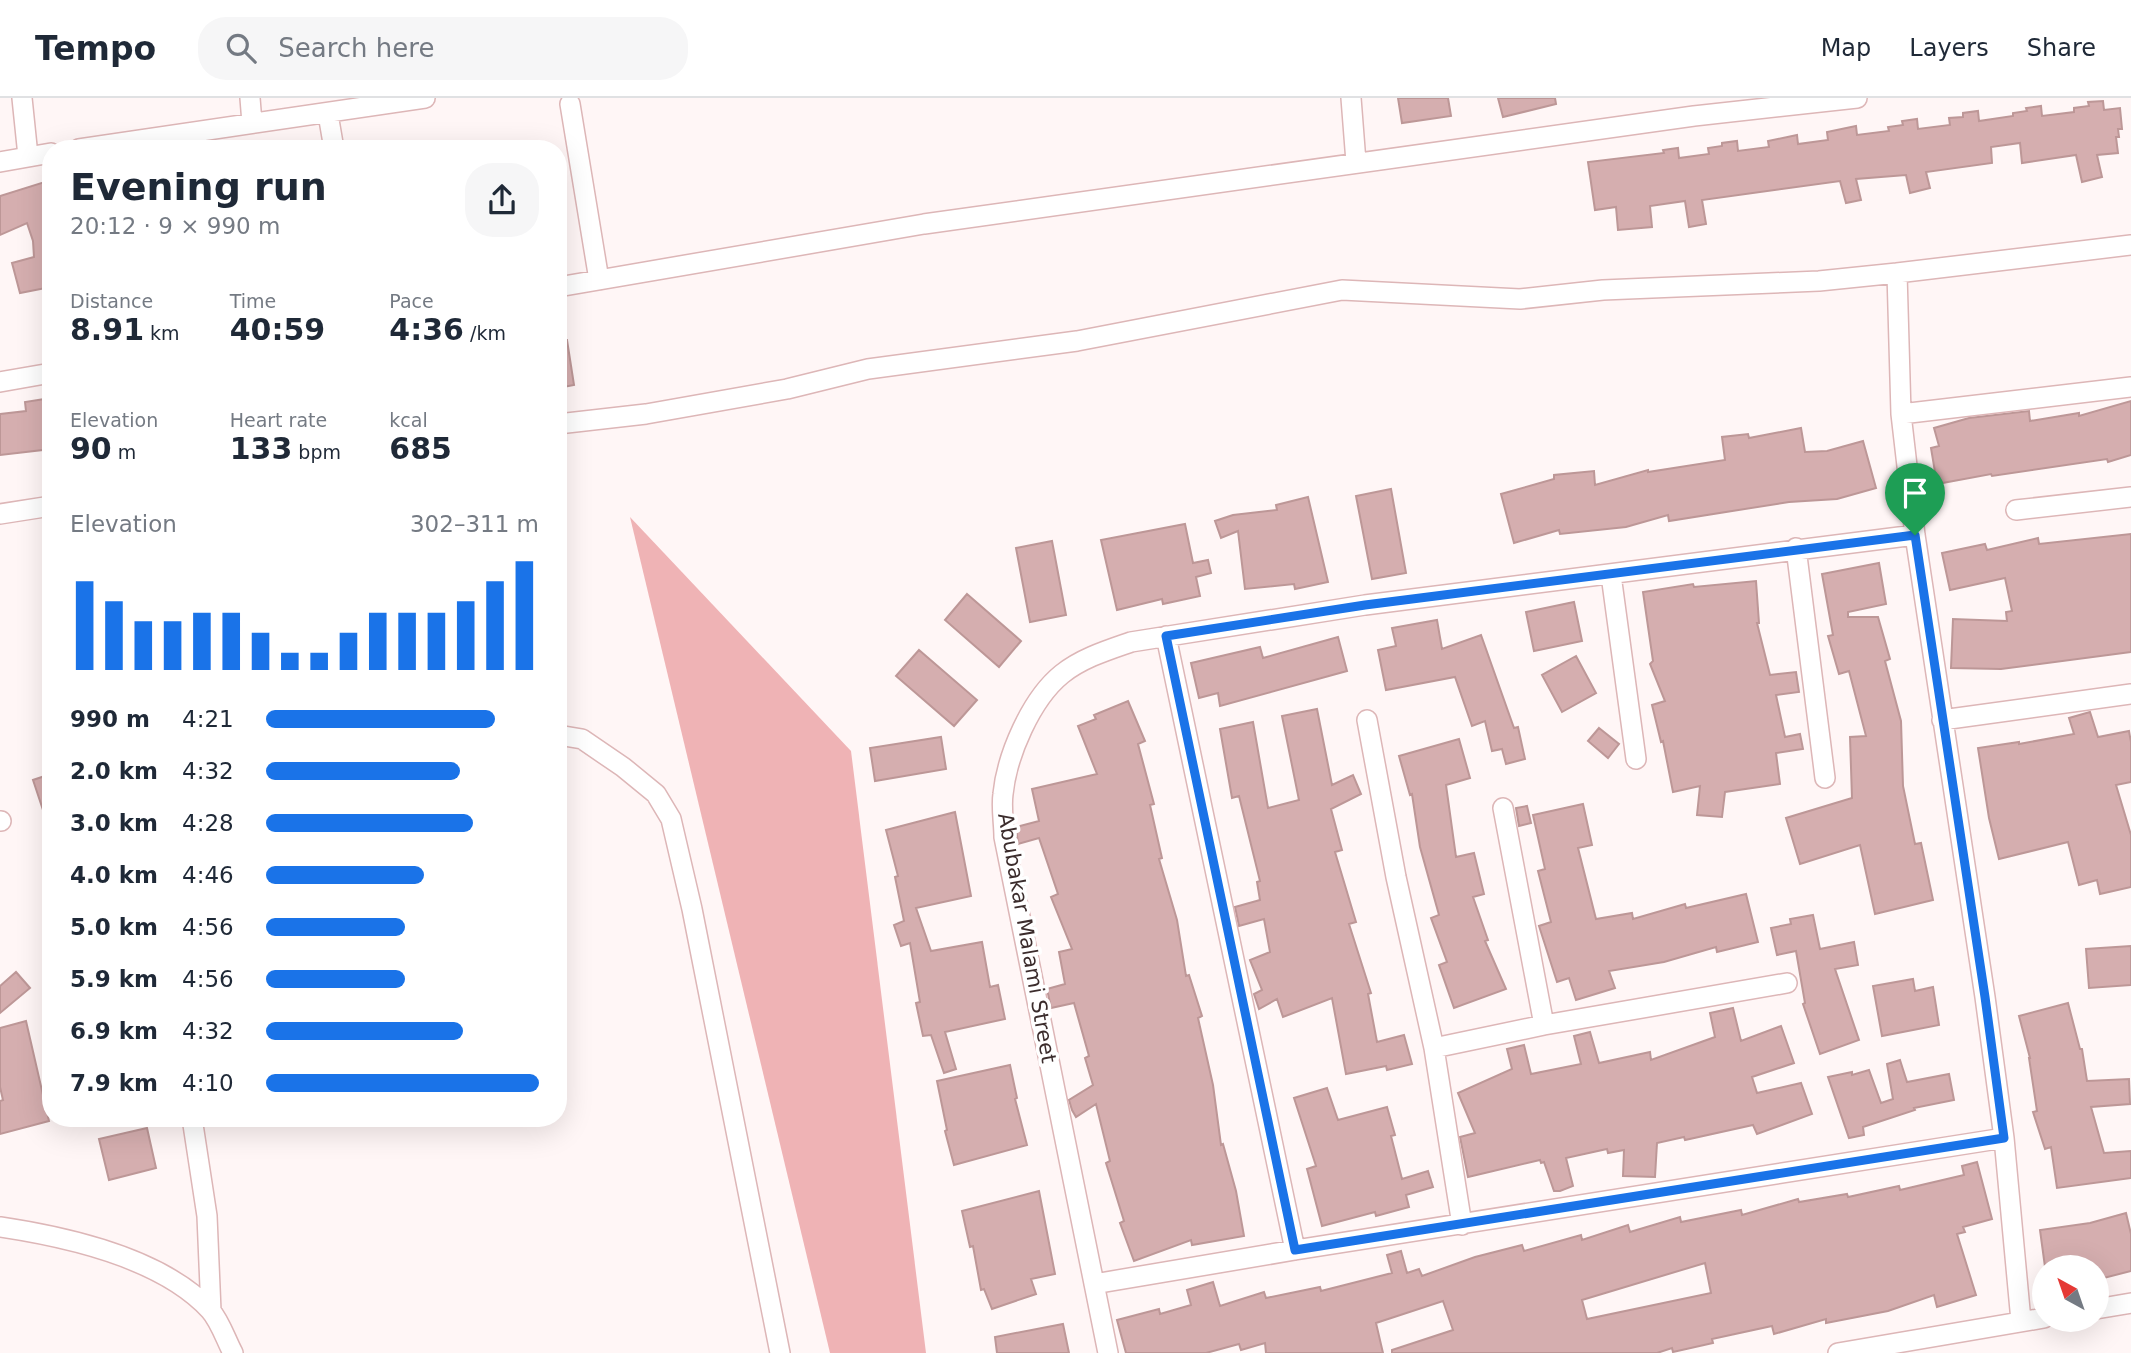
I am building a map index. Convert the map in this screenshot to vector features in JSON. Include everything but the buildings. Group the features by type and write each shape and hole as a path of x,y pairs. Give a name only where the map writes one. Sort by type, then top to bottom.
{"street":[{"path":"22,98 28,156"},
{"path":"250,98 252,123"},
{"path":"151,140 425,98"},
{"path":"1351,98 1356,162"},
{"path":"567,285 924,224 1694,116 1857,98"},
{"path":"570,104 599,280"},
{"path":"328,114 332,140"},
{"path":"0,162 42,154"},
{"path":"567,423 646,414 787,389 868,369 1077,341 1342,290 1520,299 1603,290 1819,281 2131,245"},
{"path":"1897,273 1900,414 1915,535 2004,1138 2021,1321"},
{"path":"0,382 42,375"},
{"path":"1900,414 2131,387"},
{"path":"2016,510 2131,496"},
{"path":"0,514 42,507"},
{"name":"Abubakar Malami Street","path":"1108,1353 1004,837 1002,795 1009,764 1020,734 1040,699 1062,674 1094,656 1131,642 1166,636 1365,605 1611,575 1796,548 1915,535"},
{"path":"1796,548 1825,778"},
{"path":"1611,575 1636,759"},
{"path":"1166,636 1295,1250"},
{"path":"1942,720 2131,694"},
{"path":"1367,720 1396,877 1434,1048 1462,1225"},
{"path":"567,736 582,739 623,767 656,794 671,819 692,909 780,1353"},
{"path":"1503,808 1544,1025"},
{"path":"1434,1048 1544,1025 1787,984"},
{"path":"192,1127 207,1216 211,1311"},
{"path":"1094,1284 2004,1138"},
{"path":"0,1227 43,1233 115,1254 152,1269 211,1311 233,1353"},
{"path":"2109,1307 2131,1303"},
{"path":"1838,1353 2032,1320"}],"shaded area":[{"path":"630,517 851,751 926,1353 830,1353"}],"route":[{"path":"1915,535 2004,1138 1295,1250 1166,636 1365,605 1611,575 1796,548 1915,535"}]}
